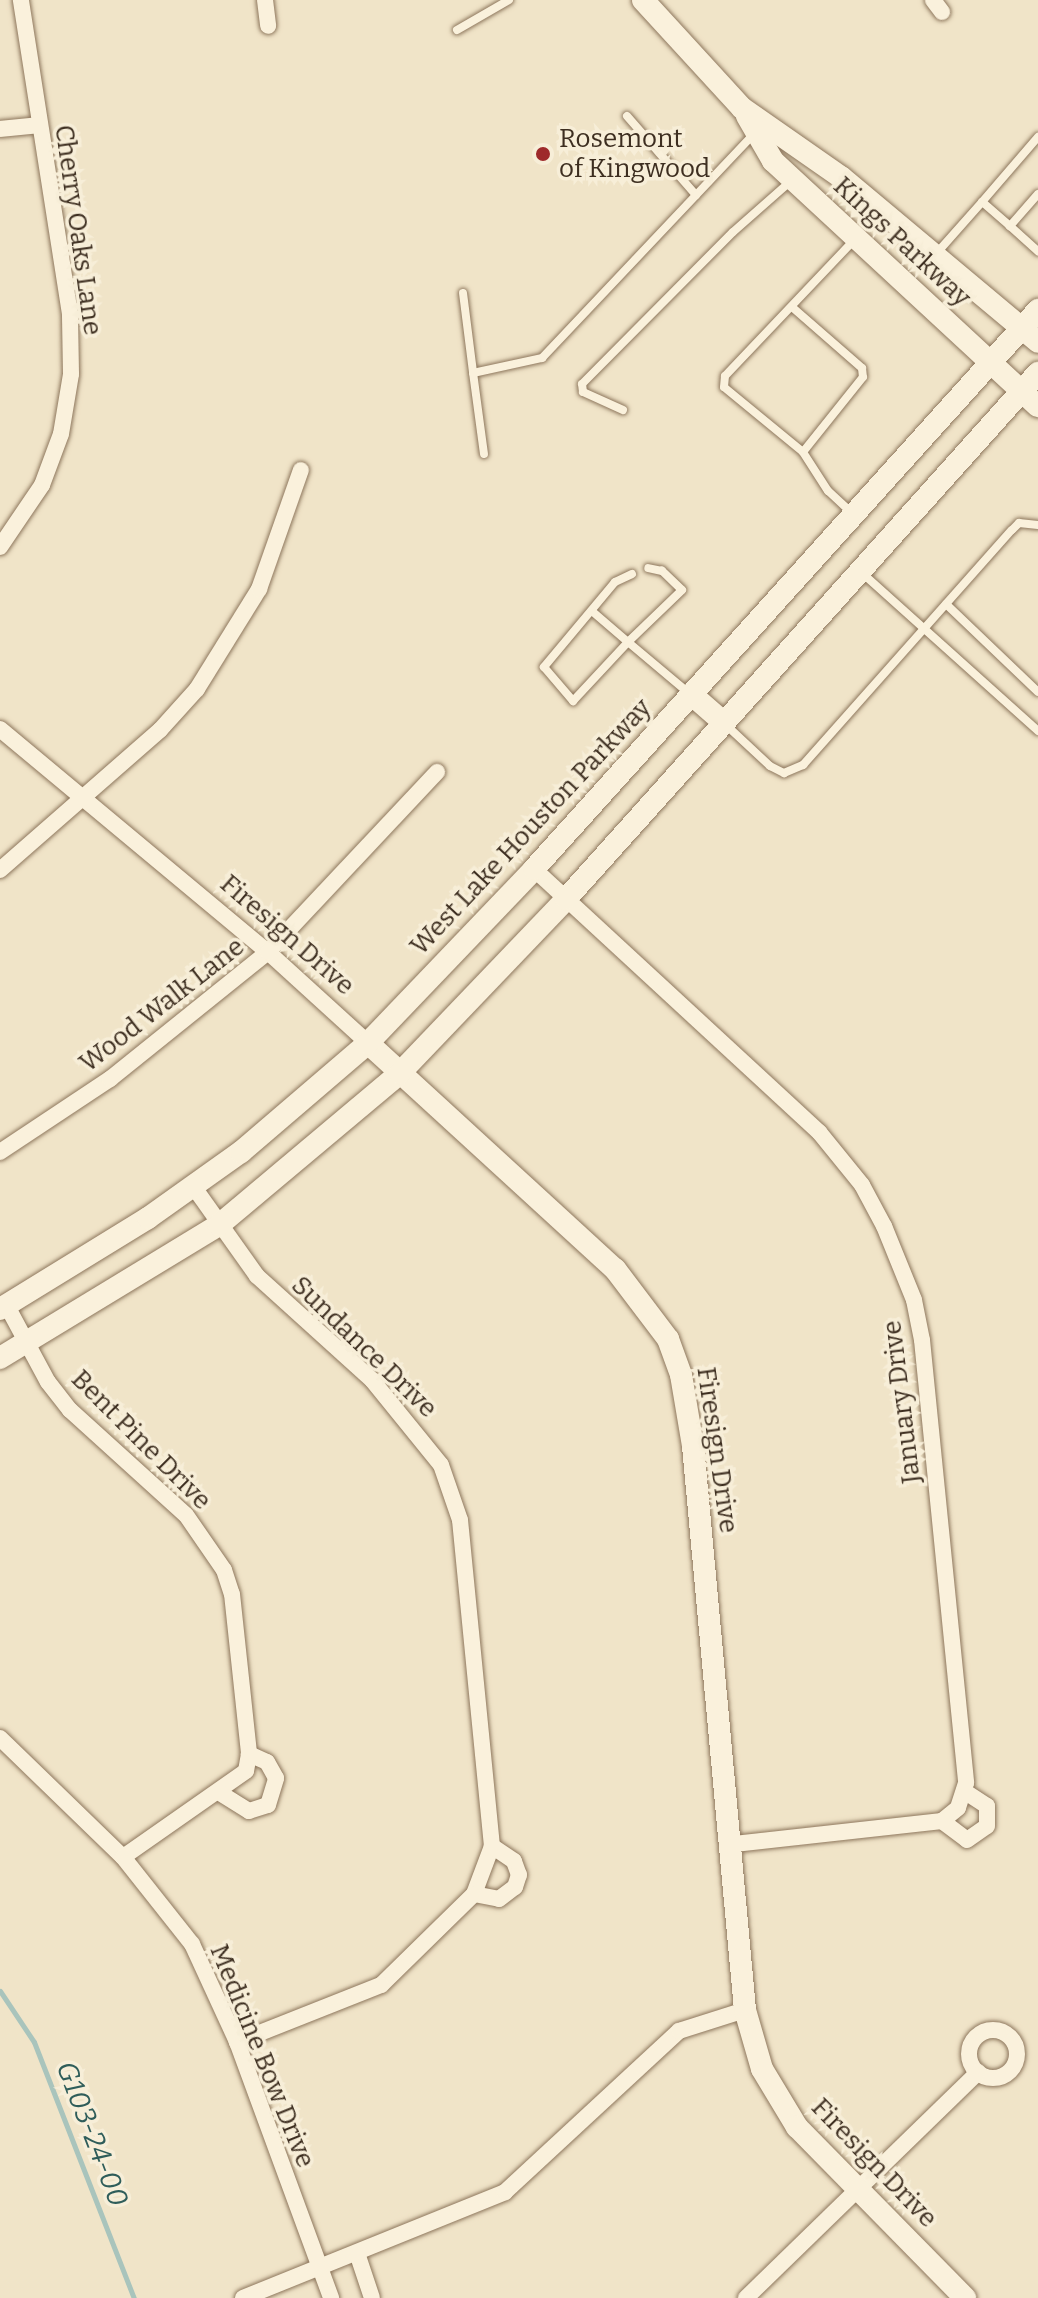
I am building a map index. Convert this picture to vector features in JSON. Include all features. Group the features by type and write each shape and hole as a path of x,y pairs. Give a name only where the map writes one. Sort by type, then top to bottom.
{"main road":[{"name":"Kings Parkway","path":"643,0 742,108 756,132 793,180 1029,399"},
{"name":"Kings Parkway","path":"742,108 841,177 1030,335"},
{"name":"West Lake Houston Parkway","path":"4,1307 193,1186 368,1043 534,869 991,363 1030,335 1038,310"},
{"path":"0,1358 27,1345 219,1225 400,1073 566,899 860,571 1029,399 1038,373"},
{"path":"691,694 723,722"},
{"name":"Firesign Drive","path":"368,1043 615,1269 668,1339 681,1375 693,1446 734,1844 745,2010 762,2069 781,2107 965,2298"}],"street":[{"name":"Cherry Oaks Lane","path":"0,547 42,485 61,434 71,374 70,314 21,0"},
{"path":"265,0 268,26"},
{"path":"0,129 40,125"},
{"path":"0,870 83,801 160,730 231,641 280,539 301,470"},
{"name":"Firesign Drive","path":"0,729 268,952 368,1043"},
{"name":"Wood Walk Lane","path":"0,1152 110,1079 268,952 437,772"},
{"name":"January Drive","path":"534,869 819,1132 862,1185 901,1263 922,1340 964,1791"},
{"name":"Sundance Drive","path":"193,1186 257,1276 372,1380 421,1433 441,1465 460,1520 492,1846 474,1894 381,1985 237,2042"},
{"name":"Bent Pine Drive","path":"4,1307 70,1410 186,1515 224,1570 232,1594 249,1754"},
{"name":"Medicine Bow Drive","path":"0,1738 123,1857 192,1944 237,2042 331,2298"},
{"path":"123,1857 220,1793 246,1771 249,1754 273,1770 274,1797 258,1811 249,1811 220,1793"},
{"path":"734,1844 942,1821 958,1808 964,1791 987,1806 987,1826 967,1840 942,1821"},
{"path":"474,1894 499,1899 515,1887 519,1875 514,1861 492,1846"},
{"path":"243,2298 505,2192 679,2031 745,2010"},
{"path":"746,2298 978,2072"},
{"path":"357,2253 372,2298"}],"lane":[{"path":"457,30 509,0"},
{"path":"627,116 696,195"},
{"path":"473,372 542,358 756,132"},
{"path":"935,255 1038,137"},
{"path":"623,410 583,392 582,384 733,232 793,180"},
{"path":"1010,226 1038,194"},
{"path":"982,202 1038,251"},
{"path":"853,515 828,491 803,452 724,387 725,376 855,238"},
{"path":"463,293 484,454"},
{"path":"792,307 862,368 863,377 803,452"},
{"path":"723,722 770,766 784,773 803,765 1019,523 1038,525"},
{"path":"632,574 615,582 544,667 573,701 682,590 662,571 648,568"},
{"path":"860,571 1038,731"},
{"path":"946,604 1038,692"},
{"path":"593,612 691,694"}],"waterway":[{"name":"G103-24-00","path":"0,1991 34,2042 134,2298"}],"place":[{"name":"Rosemont of Kingwood","path":"543,154"}]}
